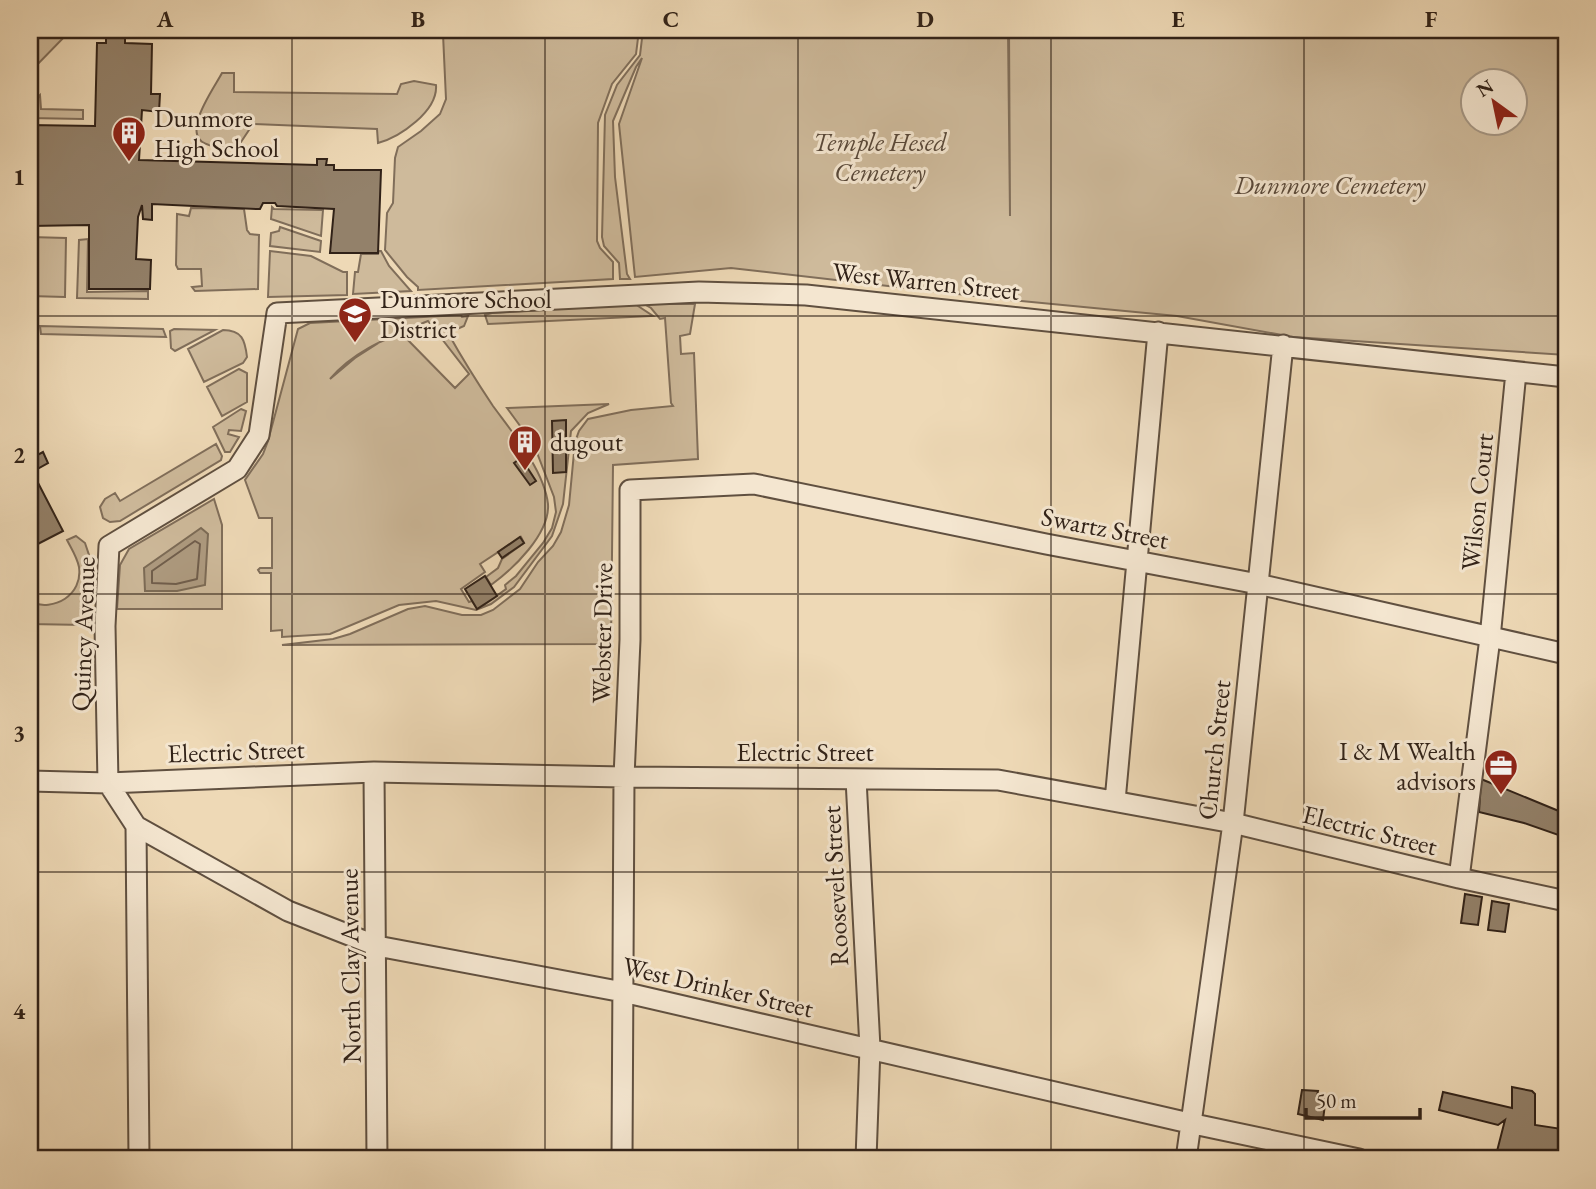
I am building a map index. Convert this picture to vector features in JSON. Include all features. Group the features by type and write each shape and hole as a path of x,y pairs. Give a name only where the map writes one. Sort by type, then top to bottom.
{"street":[{"name":"West Warren Street","path":"277,313 726,292 806,295 1566,377"},
{"name":"Quincy Avenue","path":"108,783 104,626 109,546 237,469 259,435 277,313"},
{"path":"1115,801 1158,332"},
{"name":"Church Street","path":"1186,1159 1233,823 1283,345"},
{"name":"Wilson Court","path":"1458,878 1490,638 1516,372"},
{"name":"Swartz Street","path":"630,490 754,484 1258,584 1566,654"},
{"name":"Webster Drive","path":"622,1159 624,777 631,640 630,490"},
{"name":"Electric Street","path":"30,780 108,783 373,772 998,780 1233,823 1458,878 1566,901"},
{"name":"North Clay Avenue","path":"373,772 377,946 377,1159"},
{"name":"Roosevelt Street","path":"856,779 870,1048 866,1159"},
{"name":"West Drinker Street","path":"108,783 136,826 288,911 377,946 623,992 1189,1123 1354,1158"},
{"path":"136,826 139,1159"}],"green space":[{"path":"30,30 71,30 30,72"},
{"path":"483,30 483,33 192,31"},
{"path":"493,30 639,30 636,54 612,84 598,123 597,241 613,262 613,279 418,290 385,250 387,213 393,203 398,147 440,114 446,99 443,34 490,37"},
{"name":"Dunmore Cemetery","path":"643,30 1008,30 1010,216 1009,30 1566,30 1566,355 1293,337 1177,316 731,268 635,277 619,124 642,58 613,121 615,177 627,274 630,279 620,279 619,263 604,246 602,237 605,115 617,85 640,55"},
{"path":"222,73 234,73 234,92 397,94 401,84 414,81 436,85 431,104 416,122 397,135 378,143 377,129 253,124 237,148 209,145 200,140 197,133 200,112"},
{"path":"40,95 41,109 83,110 83,119 30,118 30,105"},
{"path":"272,207 323,210 321,236 271,219"},
{"path":"191,208 244,209 247,230 250,234 259,235 258,289 195,291 192,287 202,286 201,269 178,269 176,265 177,214 189,216"},
{"path":"280,227 321,241 320,252 270,246 271,233 279,231"},
{"path":"30,237 66,238 65,297 30,296"},
{"path":"88,239 87,292 148,291 148,299 77,298 79,240"},
{"path":"270,251 311,256 347,272 347,295 268,297"},
{"path":"379,251 411,291 353,294 355,272 358,272 361,254 378,254"},
{"path":"635,304 653,316 488,324 485,315 492,313"},
{"path":"644,304 695,304 690,334 680,336 681,354 694,353 698,459 613,465 611,644 282,645 333,639 408,609 425,606 462,615 481,615 493,610 520,589 561,532 569,505 575,442 588,419 631,410 673,406 665,318 660,319"},
{"path":"468,316 464,326 448,333 487,397 534,465 548,504 547,515 537,539 509,570 491,585 486,577 498,568 502,559 524,543 521,537 480,564 485,572 461,589 469,602 472,601 478,609 506,589 505,585 516,576 543,543 552,528 556,512 554,497 534,445 507,408 609,404 588,413 571,431 563,504 552,536 514,587 491,604 476,610 436,601 399,605 330,634 282,637 282,630 271,631 271,573 260,573 258,570 272,568 272,518 259,518 245,480 263,454 268,441 298,329 310,323","holes":["428,321 469,374 455,388 401,333","380,342 355,358 330,379 351,359"]},
{"path":"40,326 163,329 166,337 41,334"},
{"path":"215,330 175,351 171,348 170,331"},
{"path":"223,330 229,330 241,337 247,357 243,363 204,382 188,349"},
{"path":"239,369 247,373 247,402 222,416 207,387"},
{"path":"241,409 246,411 241,431 229,430 228,434 239,437 230,452 225,452 213,427"},
{"path":"216,444 222,456 221,460 120,521 110,522 103,518 100,507 105,499 115,493 120,501"},
{"path":"214,499 222,525 222,609 117,609 120,565 129,549"},
{"path":"76,536 85,543 89,555 91,620 85,625 30,624 30,602 39,605 57,603 72,593 76,586 79,567 67,540"}],"water":[{"path":"201,528 208,534 205,585 177,591 145,591 144,568"}],"building":[{"name":"Dunmore High School","path":"106,36 125,37 125,43 152,44 151,94 160,94 159,112 142,110 139,160 317,165 317,159 327,159 326,165 334,165 334,170 381,170 378,253 330,253 334,209 277,206 275,203 263,203 260,209 152,204 152,220 143,219 142,205 138,217 136,259 151,260 150,289 89,289 89,225 30,226 30,125 95,126 97,43 106,43"},
{"path":"566,420 566,472 553,473 552,421"},
{"path":"43,452 48,463 30,473 30,459"},
{"name":"dugout","path":"521,458 536,481 530,485 514,463"},
{"path":"35,477 63,531 30,548 30,480"},
{"path":"520,537 524,543 502,558 498,552"},
{"path":"485,576 497,596 477,609 465,589"},
{"name":"I & M Wealth advisors","path":"1481,779 1566,814 1564,837 1524,823 1479,812"},
{"path":"1465,894 1482,897 1478,925 1461,923"},
{"path":"1492,901 1509,904 1505,932 1488,930"},
{"path":"1512,1087 1535,1094 1535,1125 1562,1129 1562,1159 1495,1159 1505,1120 1498,1125 1439,1110 1443,1092 1512,1108"},
{"path":"1302,1090 1318,1091 1317,1096 1326,1096 1323,1120 1298,1114"}],"place":[{"name":"Dunmore High School","path":"129,163"},
{"name":"Dunmore School District","path":"355,344"},
{"name":"dugout","path":"525,472"},
{"name":"I & M Wealth advisors","path":"1501,796"}],"park label":[{"name":"Temple Hesed Cemetery","path":"880,157"}]}
